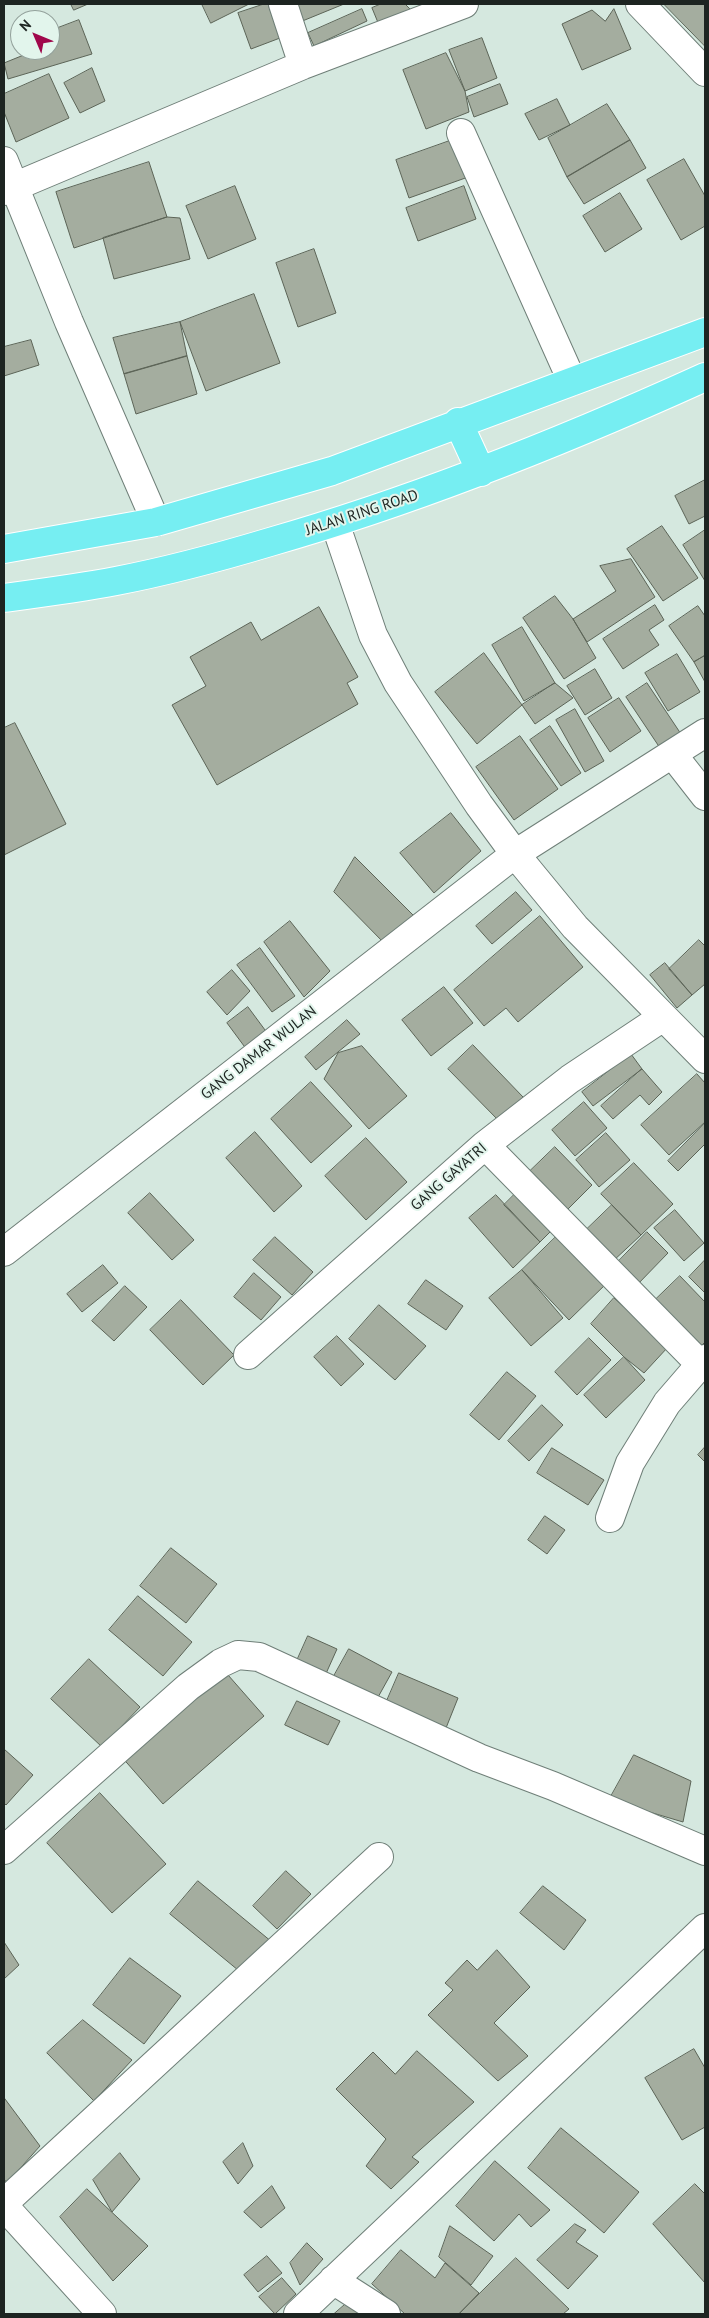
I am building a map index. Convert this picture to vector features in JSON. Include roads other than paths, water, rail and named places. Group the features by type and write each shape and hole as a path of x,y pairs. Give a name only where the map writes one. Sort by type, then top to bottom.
{"highway":[{"path":"4,549 156,522 332,470 705,332"},
{"name":"JALAN RING ROAD","path":"4,598 117,581 230,554 335,523 481,472 614,418 705,377"},
{"path":"458,422 481,472"}],"street":[{"path":"283,4 303,65"},
{"path":"10,189 303,65 464,4"},
{"path":"640,4 705,72"},
{"path":"461,133 572,381"},
{"path":"4,161 10,189 70,322 156,522"},
{"path":"335,523 373,635 398,683 479,805 515,854 575,927 705,1059"},
{"name":"GANG DAMAR WULAN","path":"4,1252 515,854 705,733"},
{"path":"673,755 705,796"},
{"name":"GANG GAYATRI","path":"248,1355 485,1146 570,1079 663,1017"},
{"path":"485,1146 703,1362 668,1403 630,1464 610,1518"},
{"path":"4,1850 188,1687 221,1663 238,1655 259,1657 479,1758 553,1786 705,1851"},
{"path":"102,2314 4,2204 379,1857"},
{"path":"298,2314 705,1928"},
{"path":"333,2280 386,2314"}]}
